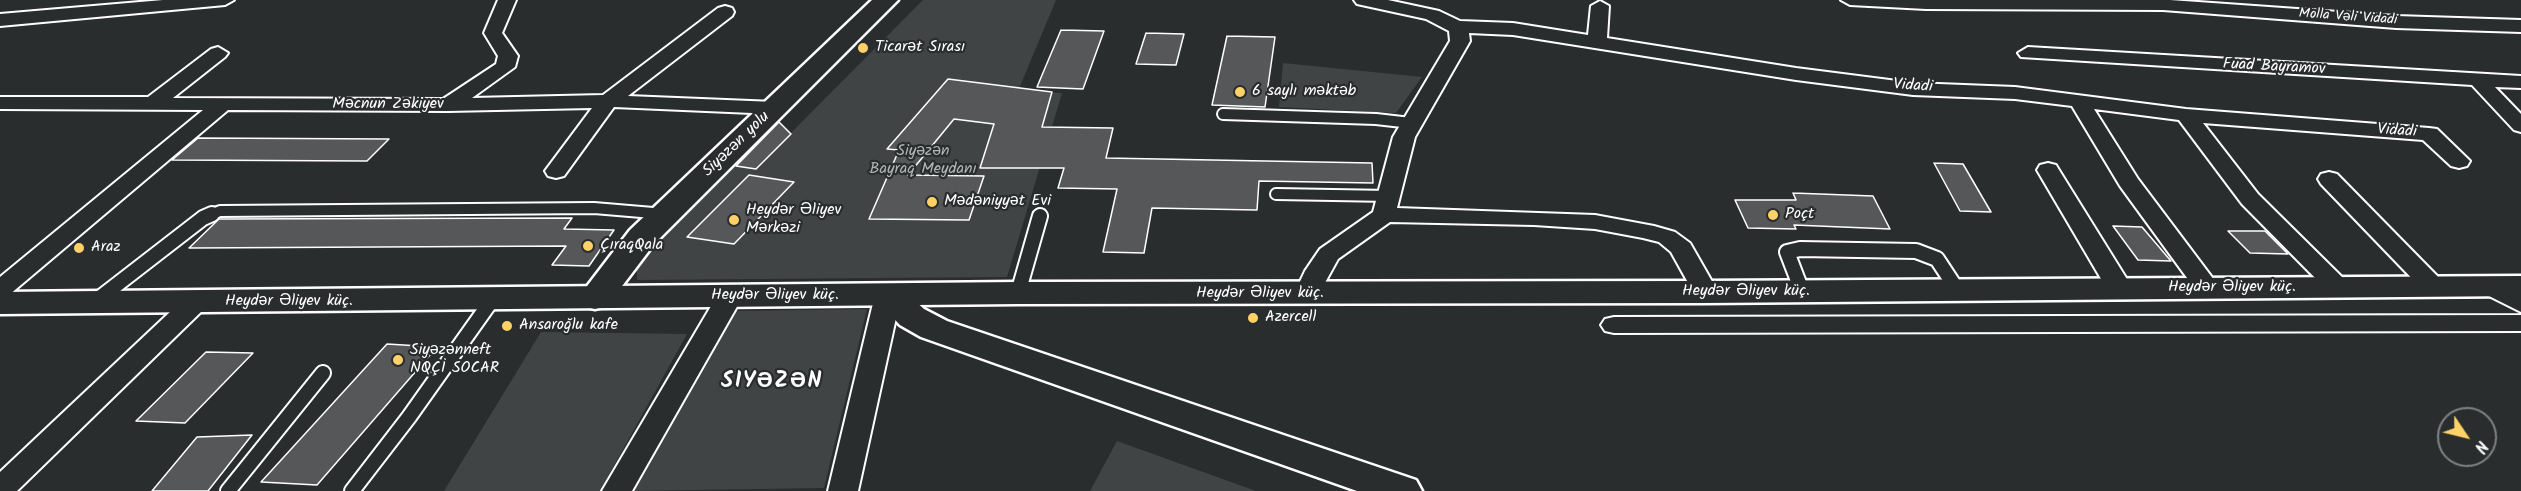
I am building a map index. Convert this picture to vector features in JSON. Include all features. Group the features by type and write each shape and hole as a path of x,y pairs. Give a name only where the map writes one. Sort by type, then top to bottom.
{"main road":[{"name":"Siyəzən yolu","path":"595,298 623,259 666,214 886,0"},
{"name":"Heydər Əliyev küç.","path":"0,303 492,300 1018,293 1958,291 2505,286"},
{"path":"888,295 912,317 934,329 1401,491"}],"street":[{"path":"0,20 225,0"},
{"path":"448,105 505,67 508,57 493,33 507,0"},
{"name":"Vidadi","path":"1364,0 1432,15 1456,27 1481,26 1597,42 1807,76 1912,89 1971,90 2186,115 2428,134 2458,161"},
{"name":"Molla Vəli Vidadi","path":"1850,0 1926,4 2163,5 2396,22 2521,26"},
{"path":"1597,42 1600,6"},
{"path":"1481,26 1491,7"},
{"path":"556,171 608,101 724,12"},
{"path":"1307,294 1317,271 1329,254 1343,242 1376,223 1387,205 1404,137 1460,40 1460,33 1456,27"},
{"path":"152,104 218,53"},
{"name":"Fuad Bayramov","path":"2028,53 2521,82"},
{"path":"2478,80 2521,126"},
{"name":"Məcnun Zəkiyev","path":"0,103 448,105 608,101 776,108"},
{"path":"2080,103 2128,182 2206,288"},
{"path":"0,290 223,104"},
{"path":"2186,115 2250,199 2338,287"},
{"path":"2048,170 2120,289"},
{"path":"2329,179 2434,286"},
{"path":"1387,205 1417,217 1533,218 1595,222 1646,231 1667,237 1681,248 1705,292"},
{"path":"2505,286 2521,304"},
{"path":"1872,291 1890,325"},
{"path":"843,491 888,295"},
{"path":"617,491 730,296"},
{"path":"0,490 196,302"},
{"path":"1614,325 2521,323"}],"lane":[{"path":"1223,114 1376,119 1411,123"},
{"path":"1276,194 1387,205"},
{"path":"93,303 203,218 220,212 594,208 666,214"},
{"path":"1018,293 1040,216"},
{"path":"1802,291 1787,252 1800,249 1916,250 1937,259 1958,291"},
{"path":"352,491 492,300"},
{"path":"228,491 323,372"}],"green space":[{"name":"Siyəzən Bayraq Meydanı","path":"923,0 1056,0 1018,91 1062,93 1007,277 637,280 637,266 734,165 756,168"},
{"path":"1283,63 1422,77 1396,113 1279,107"},
{"path":"867,309 824,488 627,491 735,311"},
{"path":"541,332 687,334 600,491 444,491"},
{"path":"1117,441 1256,491 1090,491"}],"building":[{"path":"1061,30 1104,31 1083,89 1037,87"},
{"path":"1146,33 1184,34 1176,65 1136,64"},
{"path":"1227,36 1275,37 1265,107 1212,105"},
{"path":"948,79 1052,92 1042,127 1113,128 1106,158 1372,163 1373,183 1259,181 1257,210 1152,208 1144,253 1103,252 1117,189 1058,188 1064,168 980,168 994,124 954,119 908,175 984,176 969,220 869,219 899,150 887,149"},
{"path":"779,122 791,134 756,169 736,166"},
{"path":"198,138 389,139 367,161 172,160"},
{"path":"1934,163 1963,164 1991,212 1960,211"},
{"path":"749,175 794,182 734,244 687,237"},
{"path":"1793,193 1873,196 1890,229 1794,225 1796,229 1748,228 1735,200 1796,200"},
{"path":"572,218 564,229 614,230 589,266 552,265 566,246 189,248 219,219"},
{"path":"2113,226 2142,227 2171,261 2138,260"},
{"path":"2228,231 2265,231 2288,254 2250,253"},
{"path":"387,344 437,347 317,485 261,482"},
{"path":"206,352 253,353 185,423 136,421"},
{"path":"252,435 208,491 152,491 197,437"}],"place":[{"name":"Ticarət Sırası","path":"863,48"},
{"name":"6 saylı məktəb","path":"1240,92"},
{"name":"Mədəniyyət Evi","path":"932,202"},
{"name":"Poçt","path":"1773,215"},
{"name":"Heydər Əliyev Mərkəzi","path":"734,220"},
{"name":"ÇıraqQala","path":"588,246"},
{"name":"Araz","path":"79,248"},
{"name":"Azercell","path":"1253,318"},
{"name":"Ansaroğlu kafe","path":"507,326"},
{"name":"Siyəzənneft NQÇİ SOCAR","path":"398,360"}],"district":[{"name":"SIYƏZƏN","path":"772,383"}]}
